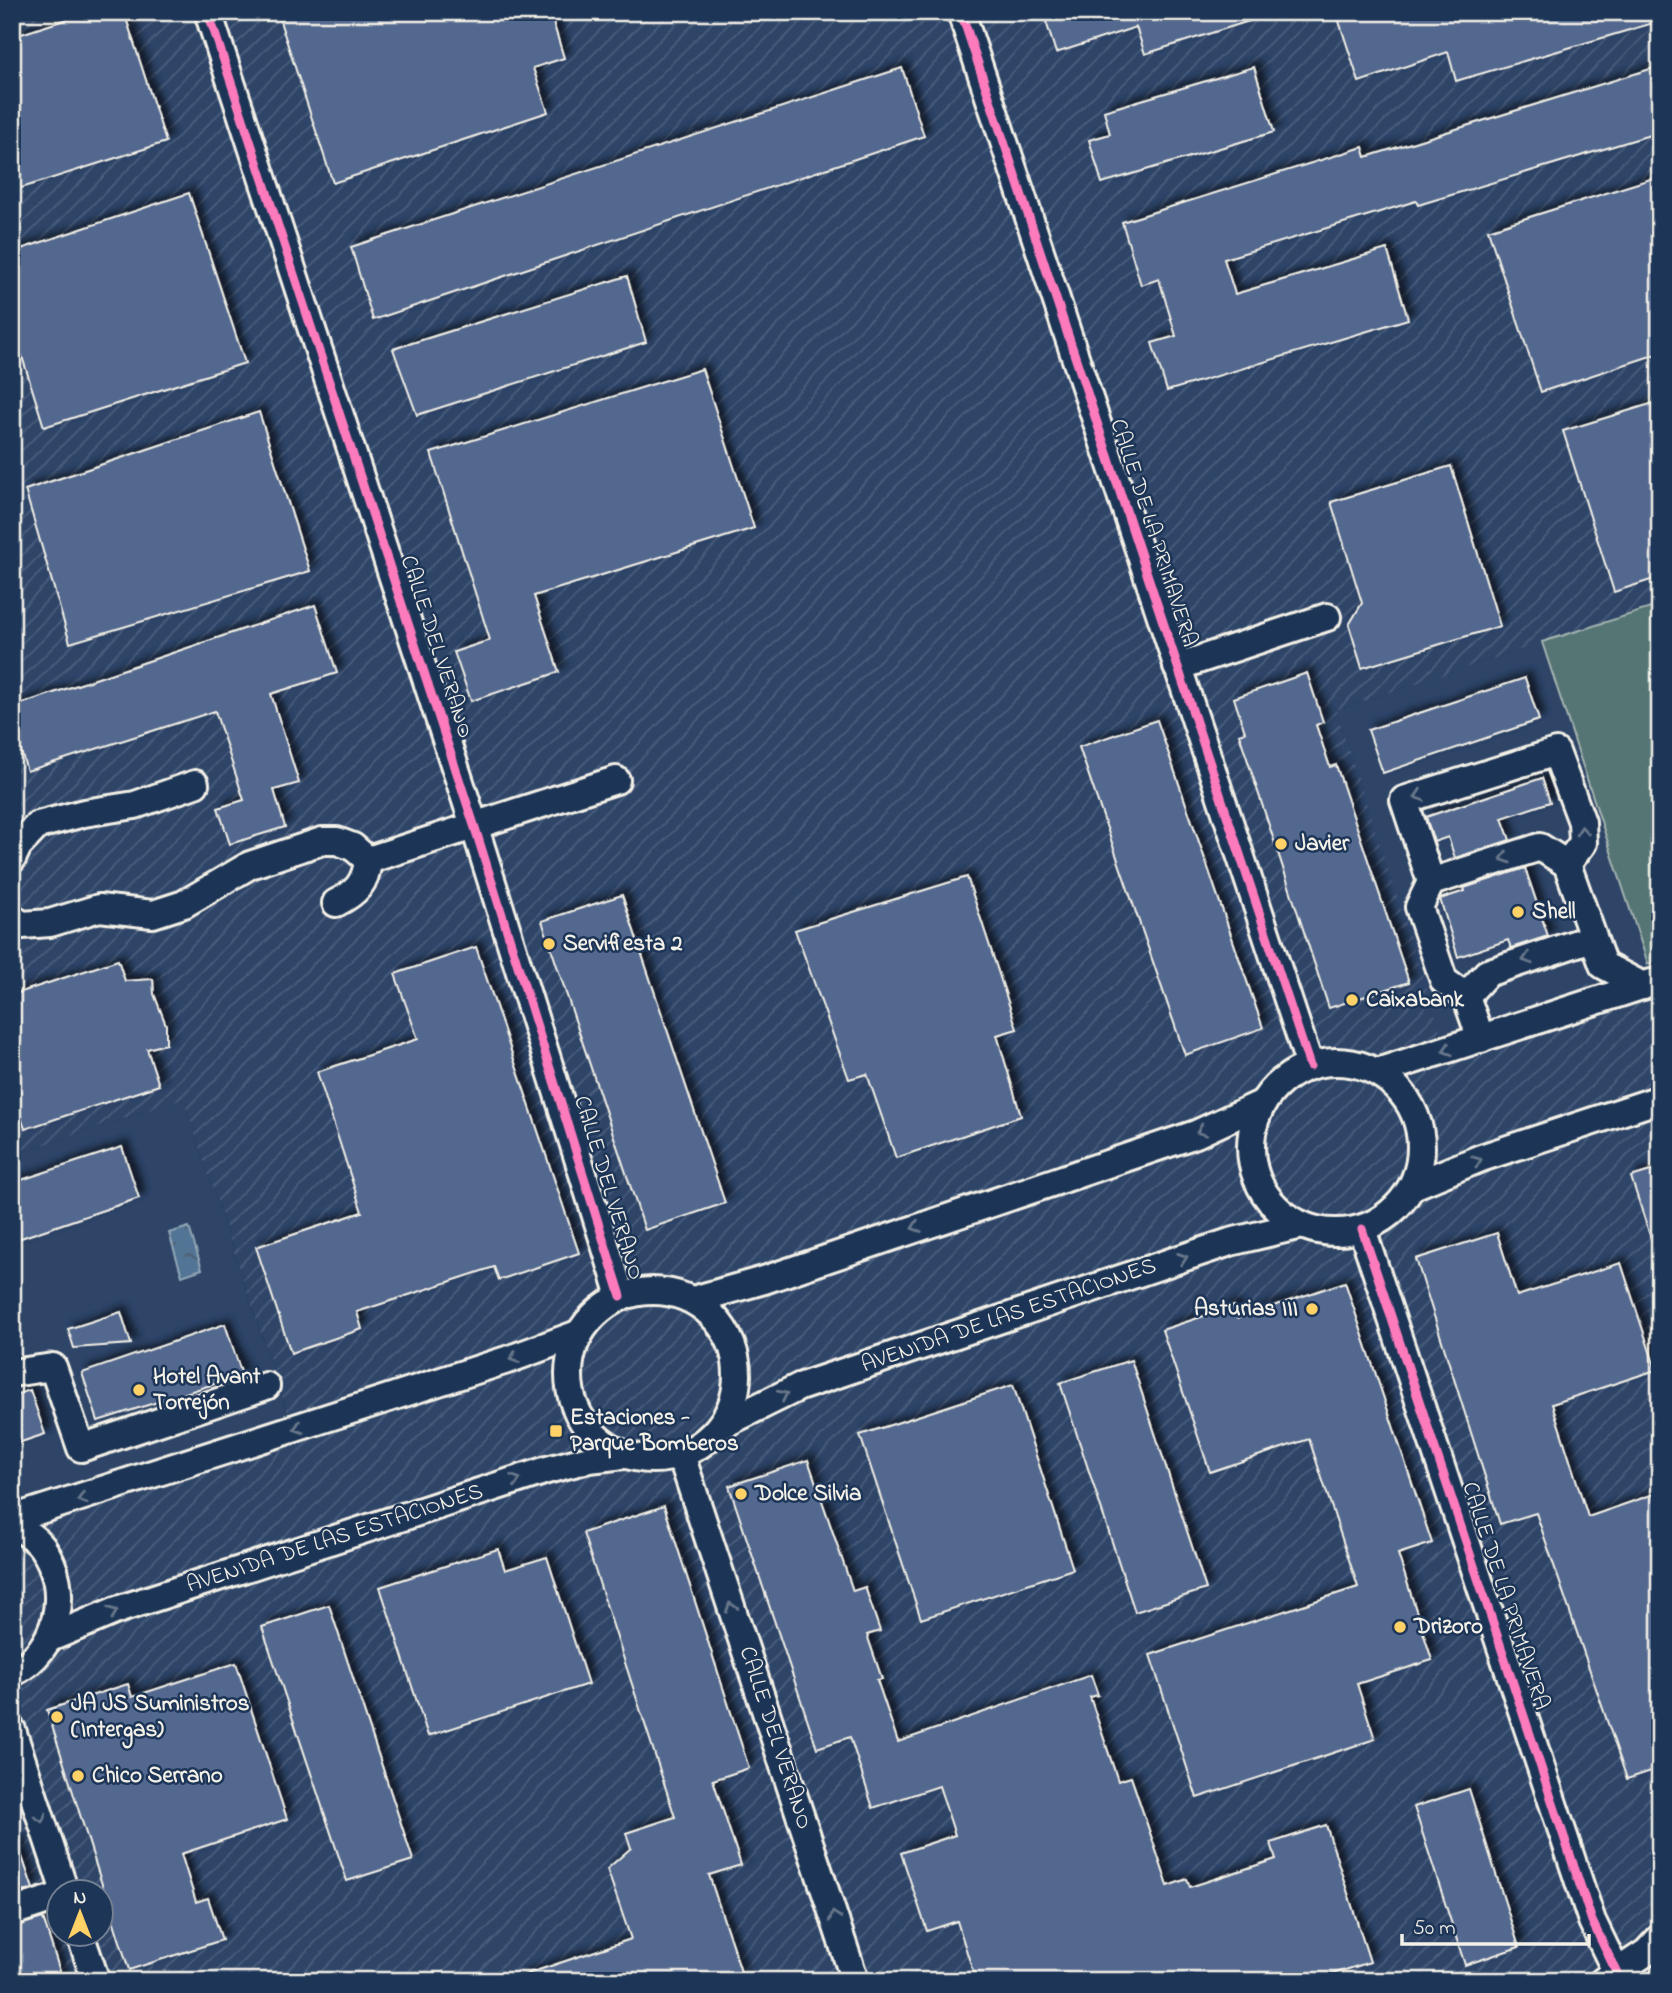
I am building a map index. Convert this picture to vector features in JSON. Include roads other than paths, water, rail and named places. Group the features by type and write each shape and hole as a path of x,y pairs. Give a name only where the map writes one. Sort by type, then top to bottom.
{"street":[{"name":"CALLE DEL VERANO","path":"208,12 475,828 621,1296"},
{"name":"CALLE DE LA PRIMAVERA","path":"961,12 1310,1066"},
{"path":"1177,667 1327,617"},
{"path":"1481,1039 1466,996 1444,981 1419,907 1430,882 1404,800 1556,752 1582,822 1583,843 1567,864"},
{"path":"368,860 475,828 616,780"},
{"path":"12,859 18,846 38,825 84,813 135,805 195,784"},
{"path":"12,918 22,925 50,923 99,908 153,914 184,904 250,864 322,841 337,841 353,847 368,860"},
{"path":"1430,882 1540,847 1567,864 1603,965 1651,983"},
{"path":"336,903 353,895 366,877 368,860"},
{"path":"1466,996 1487,973 1592,938"},
{"path":"1377,1072 1651,983"},
{"path":"1349,1062 1377,1072 1402,1091 1417,1117 1422,1157 1413,1186 1389,1215 1362,1229 1331,1233 1302,1226 1271,1202 1256,1177 1252,1160 1252,1131 1263,1103 1283,1080 1310,1066 1349,1062"},
{"path":"1413,1186 1482,1158 1660,1099"},
{"path":"693,1300 764,1280 1196,1134 1263,1103"},
{"name":"AVENIDA DE LAS ESTACIONES","path":"722,1425 799,1387 1230,1242 1302,1226"},
{"name":"CALLE DE LA PRIMAVERA","path":"1362,1229 1610,1977"},
{"path":"665,1290 693,1300 723,1327 736,1353 738,1369 735,1399 722,1425 707,1441 681,1455 653,1460 624,1455 594,1436 579,1418 570,1397 568,1368 578,1334 596,1311 621,1296 665,1290"},
{"path":"12,1521 497,1364 578,1334"},
{"path":"12,1373 53,1367 81,1448 266,1386"},
{"name":"AVENIDA DE LAS ESTACIONES","path":"50,1638 117,1610 547,1470 589,1459 624,1455"},
{"name":"CALLE DEL VERANO","path":"681,1455 855,1981"},
{"path":"12,1521 41,1545 55,1571 59,1609 50,1638 40,1654 12,1673"},
{"path":"12,1730 21,1785 59,1878"},
{"path":"12,1912 46,1901"},
{"path":"1610,1977 1647,1952 1660,1938"},
{"path":"85,1948 96,1981"}],"water":[{"path":"189,1227 202,1269 182,1276 169,1233"}],"place":[{"name":"Javier","path":"1281,844"},
{"name":"Shell","path":"1518,912"},
{"name":"Servifiesta 2","path":"549,944"},
{"name":"Caixabank","path":"1352,1000"},
{"name":"Asturias III","path":"1312,1309"},
{"name":"Hotel Avant Torrejón","path":"139,1390"},
{"name":"Estaciones - Parque Bomberos","path":"556,1431"},
{"name":"Dolce Silvia","path":"741,1494"},
{"name":"Drizoro","path":"1400,1627"},
{"name":"JA JS Suministros (Intergas)","path":"57,1717"},
{"name":"Chico Serrano","path":"78,1776"}]}
